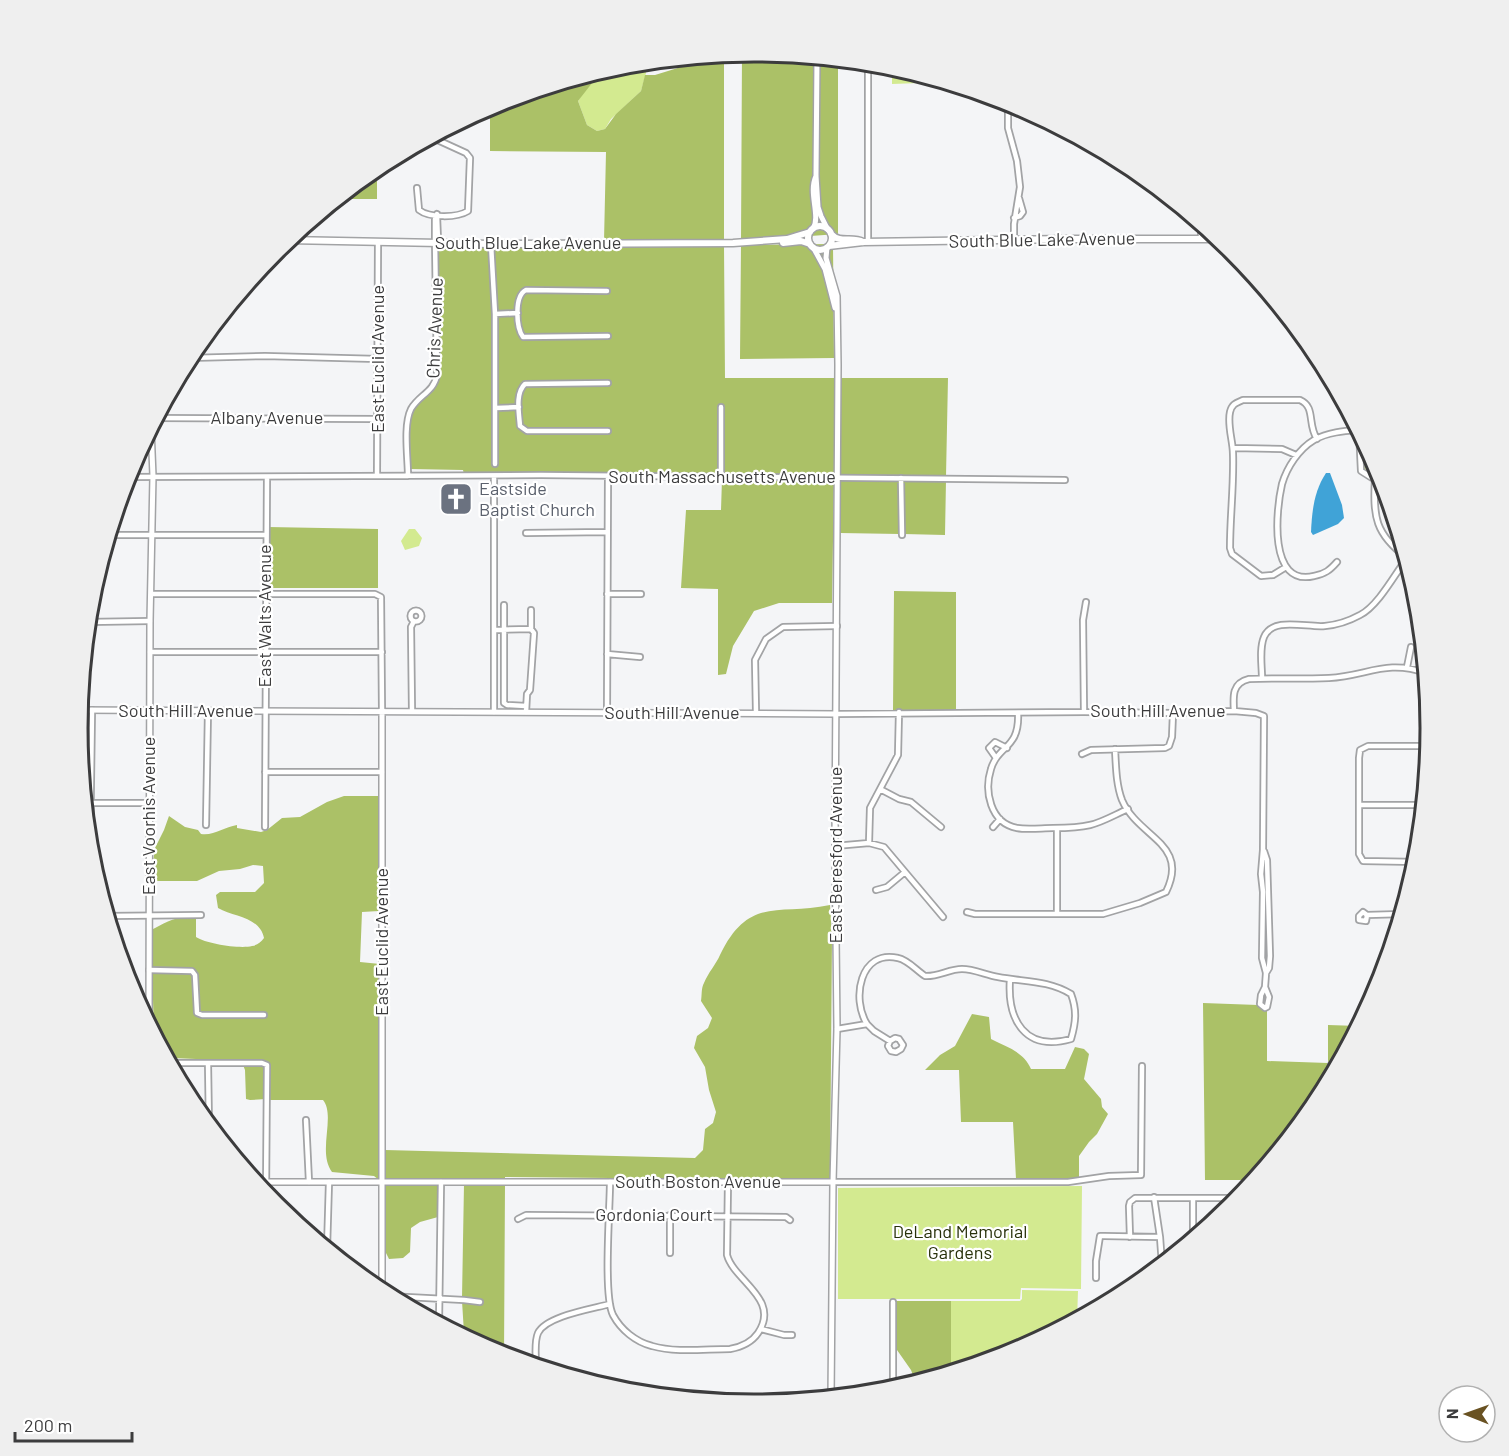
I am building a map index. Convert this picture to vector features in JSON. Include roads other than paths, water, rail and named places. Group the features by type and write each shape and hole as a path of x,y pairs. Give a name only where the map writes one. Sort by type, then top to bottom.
{"main road":[{"path":"822,226 829,231 832,239 828,247 820,250 811,246 808,238 811,230 822,226"},
{"name":"South Blue Lake Avenue","path":"301,240 492,244 768,241 795,238 811,230"},
{"name":"South Blue Lake Avenue","path":"829,231 839,240 858,239 866,242"},
{"name":"South Blue Lake Avenue","path":"828,247 866,242 1207,239"},
{"name":"South Blue Lake Avenue","path":"768,241 776,244 801,241 811,246"}],"street":[{"path":"817,65 818,207 829,231"},
{"path":"866,242 868,71"},
{"path":"1008,111 1008,128 1017,161 1019,198 1023,212 1014,218 1014,240"},
{"path":"417,188 419,210 424,214 461,215 468,210 470,158 466,153 440,141"},
{"path":"811,230 816,220 813,186 816,176"},
{"name":"Chris Avenue","path":"408,476 409,416 415,404 432,389 437,375 435,219 437,215"},
{"path":"1201,234 1201,239"},
{"name":"East Euclid Avenue","path":"377,476 378,242"},
{"path":"492,244 495,314 495,464"},
{"name":"East Beresford Avenue","path":"811,246 825,270 837,313"},
{"name":"East Beresford Avenue","path":"828,247 826,258 837,296 838,477 835,846 837,1029 831,1390"},
{"path":"607,291 526,290 519,297 518,313 519,328 523,337 608,336"},
{"path":"495,314 518,313"},
{"path":"200,358 265,356 378,359"},
{"path":"608,383 525,384 519,392 520,426 527,431 608,431"},
{"path":"1286,567 1273,576 1262,576 1232,554 1230,507 1234,487 1233,448 1229,418 1231,409 1234,403 1243,400 1300,400 1310,409 1311,430 1317,439"},
{"path":"496,408 519,407"},
{"path":"721,407 721,477"},
{"name":"Albany Avenue","path":"165,418 377,419"},
{"path":"1337,562 1323,574 1308,578 1298,576 1286,567 1278,544 1277,531 1282,484 1296,454 1317,439 1338,432 1351,431"},
{"name":"East Voorhis Avenue","path":"149,1005 152,445"},
{"path":"1233,448 1282,448 1296,454"},
{"path":"1360,451 1361,471 1372,477"},
{"path":"494,476 494,712"},
{"path":"607,714 608,476"},
{"name":"South Massachusetts Avenue","path":"137,477 608,476 1065,480"},
{"name":"East Walts Avenue","path":"265,827 264,652 267,477"},
{"path":"901,478 902,535"},
{"path":"1375,485 1376,517 1389,545 1397,551"},
{"path":"526,533 607,532"},
{"path":"117,535 266,535"},
{"path":"1262,678 1263,639 1268,630 1281,624 1324,627 1363,614 1386,590 1401,567"},
{"path":"152,594 266,594"},
{"name":"East Euclid Avenue","path":"266,594 375,594 381,597 382,1281"},
{"path":"607,594 641,594"},
{"path":"1084,712 1083,620 1086,602"},
{"path":"504,605 504,703 526,709 526,694 530,690 534,633 531,629 531,610"},
{"path":"97,622 150,621"},
{"path":"412,711 411,627 414,621"},
{"path":"756,712 755,660 766,639 783,627 837,626"},
{"path":"494,630 531,629"},
{"path":"1407,668 1411,647"},
{"path":"150,652 382,652"},
{"path":"607,654 640,657"},
{"path":"1234,711 1234,690 1239,683 1249,679 1330,678 1392,666 1418,671"},
{"name":"South Hill Avenue","path":"88,710 494,712 526,709 607,714 1234,711 1264,716 1263,850 1267,860 1266,890"},
{"path":"91,790 92,710"},
{"path":"206,825 208,711"},
{"path":"869,843 870,808 898,755 899,712"},
{"path":"1018,713 1016,734 990,769 988,796 993,811 1000,819 1019,829 1058,828 1091,825 1128,808"},
{"path":"1082,754 1090,750 1165,748 1169,746 1173,737 1173,713"},
{"path":"996,758 989,748 992,743 995,742 1007,748"},
{"path":"1407,862 1363,861 1359,854 1359,758 1363,747 1421,746"},
{"path":"967,912 975,914 1103,914 1140,903 1166,892 1173,868 1171,856 1136,821 1123,801 1116,777 1115,749"},
{"path":"265,772 382,772"},
{"path":"880,789 899,799 911,802 941,826"},
{"path":"93,803 150,803"},
{"path":"1359,806 1416,805"},
{"path":"993,827 1000,819"},
{"path":"1057,914 1058,828"},
{"path":"835,846 869,843 884,847 943,917"},
{"path":"876,890 887,887 905,872"},
{"path":"1265,987 1266,973 1262,958 1262,942 1266,890"},
{"path":"1266,890 1269,942 1269,968 1266,973"},
{"path":"1367,915 1394,914"},
{"path":"115,916 201,915"},
{"path":"1262,942 1269,942"},
{"path":"890,1041 874,1031 862,1016 861,980 869,964 879,958 890,957 906,960 925,976 958,969 1057,986 1071,994 1076,1007 1071,1039 1055,1041 1028,1035 1012,1015 1010,979"},
{"path":"149,970 192,971 195,975 196,1013 202,1015 264,1015"},
{"path":"837,1029 867,1024"},
{"path":"178,1063 260,1063 268,1067 267,1182"},
{"path":"208,1063 209,1110"},
{"name":"South Boston Avenue","path":"267,1182 1068,1182 1109,1176 1141,1175 1142,1065"},
{"path":"306,1120 309,1182"},
{"path":"327,1239 329,1182"},
{"path":"439,1315 441,1182"},
{"path":"610,1182 608,1286 613,1315 626,1332 641,1342 665,1349 738,1347 755,1337 761,1329 763,1310 760,1298 729,1263 727,1255 728,1182"},
{"path":"1154,1197 1161,1256"},
{"path":"1130,1237 1129,1206 1135,1198 1227,1198"},
{"path":"1193,1199 1193,1230"},
{"name":"Gordonia Court","path":"518,1219 526,1215 610,1214 727,1215 786,1217 790,1220"},
{"path":"670,1215 670,1253"},
{"path":"1096,1278 1100,1236 1160,1237"},
{"path":"408,1297 480,1302"},
{"path":"893,1302 893,1380"},
{"path":"536,1358 536,1338 539,1330 549,1321 610,1304"},
{"path":"761,1329 792,1335"}],"water":[{"path":"1326,473 1330,473 1342,505 1344,518 1338,524 1313,535 1311,532 1314,501"}],"place":[{"name":"Eastside Baptist Church","path":"456,499"}],"park label":[{"name":"DeLand Memorial Gardens","path":"960,1242"}]}
